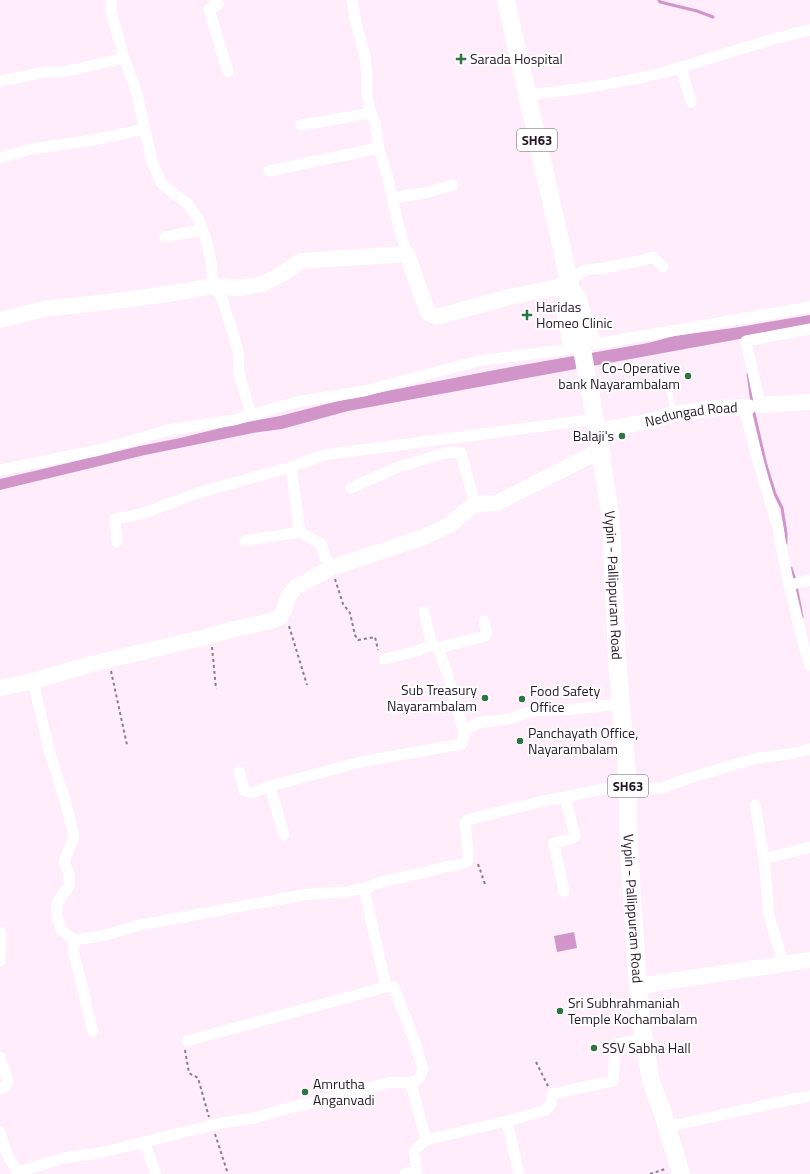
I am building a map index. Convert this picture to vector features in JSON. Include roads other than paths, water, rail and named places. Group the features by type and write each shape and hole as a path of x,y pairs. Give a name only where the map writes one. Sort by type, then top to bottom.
{"main road":[{"name":"Vypin - Pallippuram Road","path":"506,0 527,95 563,284 590,394 593,426 601,450 610,513 617,659 628,787 631,882 640,1015 651,1081 681,1174"}],"street":[{"path":"112,0 111,11 124,58 137,94 152,162 161,183 186,202 198,218 211,262 214,286 221,295 238,350 240,373 251,415"},
{"path":"216,0 218,5 209,9 228,72"},
{"path":"352,0 356,24 365,56 367,96 375,124 379,148 399,228 428,313 437,317 563,284 584,270 605,268 653,257 663,267"},
{"path":"527,95 589,87 681,67 794,33 810,30"},
{"path":"0,81 45,72 64,72 124,58"},
{"path":"681,67 691,102"},
{"path":"301,125 371,113"},
{"path":"0,158 31,149 76,144 145,129"},
{"path":"269,171 379,148"},
{"path":"392,198 429,192 454,185"},
{"path":"165,237 202,230"},
{"path":"0,320 44,309 131,299 214,286 238,288 263,284 284,273 301,261 408,254"},
{"path":"563,284 580,296 596,344 810,307"},
{"path":"0,470 104,449 168,430 234,420 296,402 364,391 478,361 569,349 563,284"},
{"path":"810,329 746,341 750,407 763,479 798,583 810,665"},
{"name":"Nedungad Road","path":"593,426 655,420 673,414 716,408 810,402"},
{"path":"117,542 115,519 145,514 194,494 291,467 324,455 593,426"},
{"path":"0,688 270,621 280,617 288,597 296,587 331,568 424,537 449,525 475,504 497,503 601,450"},
{"path":"351,488 398,467 449,452 461,452 475,504"},
{"path":"291,467 300,532"},
{"path":"245,541 300,532 321,544 326,560 331,568"},
{"path":"239,771 244,790 250,793 365,761 462,744 464,731 446,670 435,647 424,612"},
{"path":"384,659 485,636 487,634 487,630 484,621"},
{"path":"33,681 49,750 65,800 74,836 64,862 69,873 69,886 57,903 57,917 62,931 75,940 106,935 135,926 308,894 346,892 458,865 468,861 470,857 467,848 465,823 467,820 567,796 628,787 662,788 692,777 758,758 795,753 810,749"},
{"path":"464,731 478,723 509,719 533,711 564,710 621,704"},
{"path":"270,787 284,834"},
{"path":"564,892 554,843 571,839 575,836 567,806 567,796"},
{"path":"755,804 764,858 769,916 784,964"},
{"path":"764,858 810,847"},
{"path":"364,888 386,987"},
{"path":"0,932 0,961"},
{"path":"75,940 73,950 94,1032"},
{"path":"638,986 810,960"},
{"path":"0,1132 7,1155 17,1173 63,1158 99,1153 212,1125 255,1118 288,1108 392,1082 411,1083 419,1078 423,1069 394,987 386,987 187,1041"},
{"path":"405,1174 416,1170 414,1151 426,1140 544,1111 551,1104 552,1094 614,1082 615,1044 644,1040"},
{"path":"0,1057 8,1081 6,1086 0,1089"},
{"path":"411,1083 426,1140"},
{"path":"667,1127 810,1096"},
{"path":"507,1121 520,1174"},
{"path":"144,1142 156,1174"}],"lane":[{"path":"665,366 673,414"}],"waterway":[{"path":"659,0 660,2 697,11 713,17"},
{"path":"748,374 752,402"},
{"path":"753,409 766,465 775,494 782,508 786,543"},
{"path":"791,568 795,580 802,617"}],"place":[{"name":"Sarada Hospital","path":"461,59"},
{"name":"Haridas Homeo Clinic","path":"527,315"},
{"name":"Co-Operative bank Nayarambalam","path":"688,376"},
{"name":"Balaji's","path":"622,436"},
{"name":"Sub Treasury Nayarambalam","path":"485,698"},
{"name":"Food Safety Office","path":"522,699"},
{"name":"Panchayath Office, Nayarambalam","path":"520,741"},
{"name":"Sri Subhrahmaniah Temple Kochambalam","path":"560,1011"},
{"name":"SSV Sabha Hall","path":"594,1048"},
{"name":"Amrutha Anganvadi","path":"305,1092"}]}
